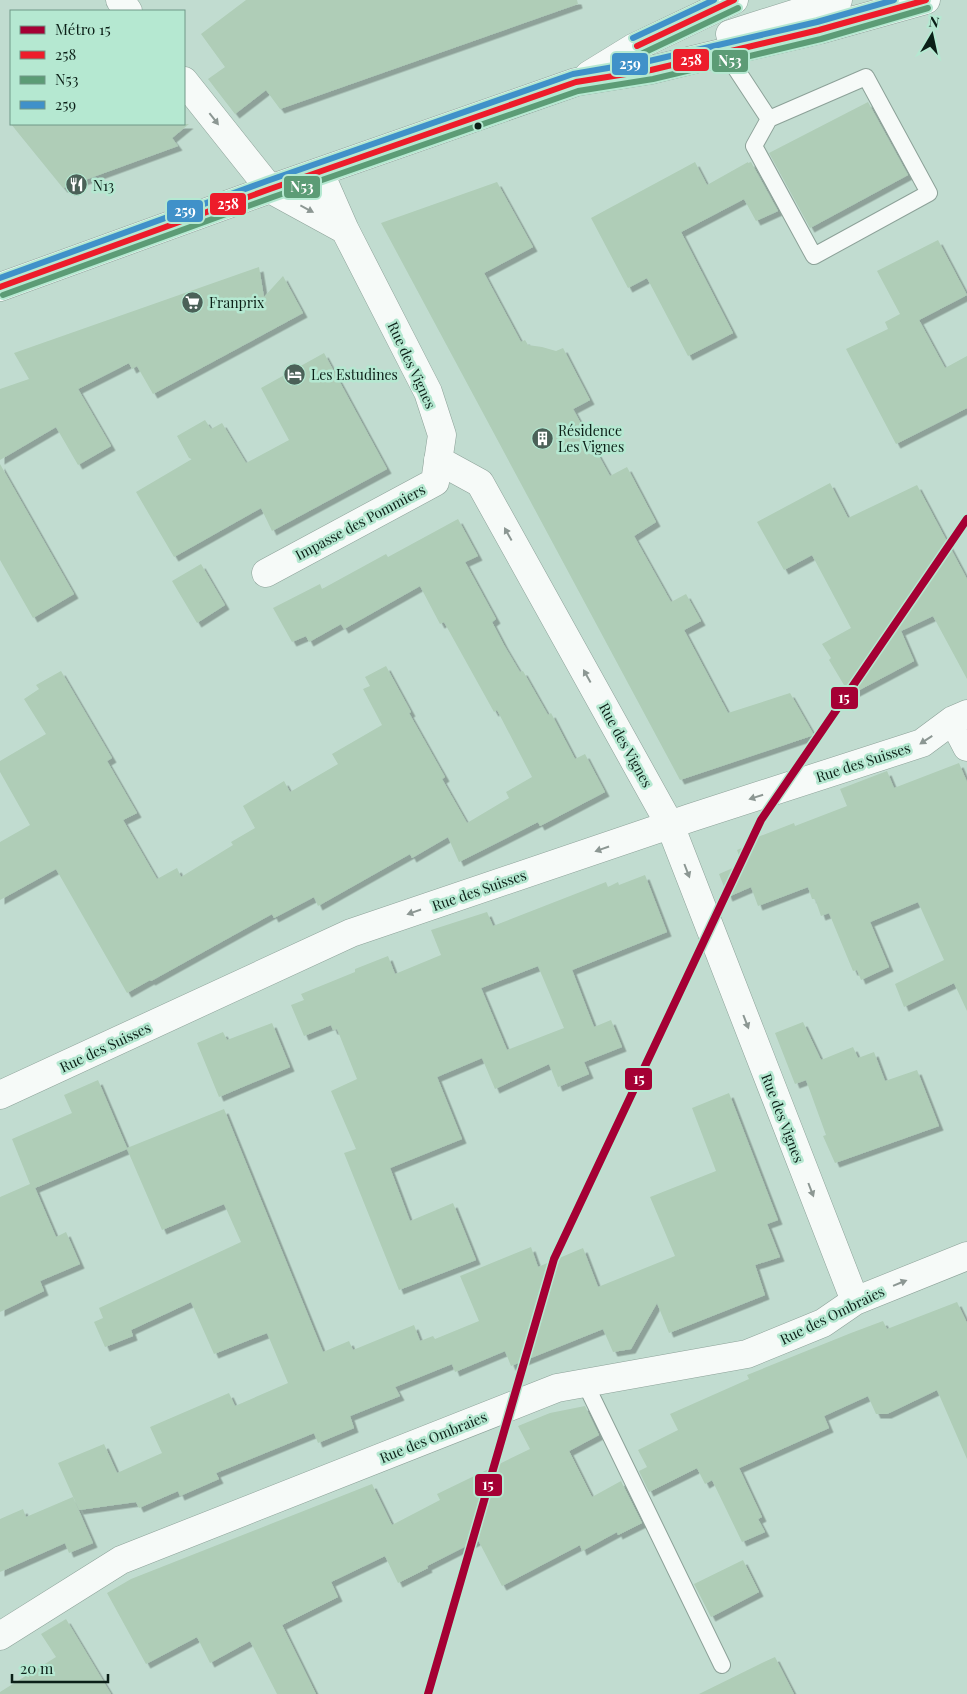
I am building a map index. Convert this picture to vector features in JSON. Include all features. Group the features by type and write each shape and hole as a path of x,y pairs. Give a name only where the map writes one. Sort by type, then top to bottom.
{"street":[{"path":"576,82 633,48 732,0"},
{"path":"633,48 781,0"},
{"path":"651,70 712,40 838,0"},
{"path":"0,287 270,189 576,82 651,70 819,30 926,0"},
{"path":"185,82 270,189 344,230"},
{"name":"Rue des Vignes","path":"320,173 344,230 428,392 442,435 438,460 480,483 670,825 855,1301"},
{"name":"Impasse des Pommiers","path":"266,573 435,482 438,460"},
{"path":"960,717 967,747"},
{"name":"Rue des Suisses","path":"0,1095 351,933 670,825 922,743 960,717"},
{"name":"Rue des Ombraies","path":"0,1636 121,1560 557,1388 747,1354 823,1323 855,1301 967,1256"}],"lane":[{"path":"725,52 768,119"},
{"path":"866,77 929,193 814,256 754,146 768,119 866,77"},
{"path":"586,1383 722,1666"}],"building":[{"path":"246,0 577,0 578,4 280,109 266,90 235,114 208,79 225,67 201,34"},
{"path":"868,102 908,175 810,228 769,153"},
{"path":"189,124 172,138 178,146 63,188 12,125"},
{"path":"695,162 707,185 751,162 778,211 756,221 744,199 681,232 733,333 688,356 647,278 628,288 591,218"},
{"path":"497,182 533,247 484,273 521,342 525,340 528,345 556,351 563,348 590,400 573,409 610,476 627,467 656,522 634,536 671,602 686,594 701,621 684,630 728,713 790,693 814,735 680,780 381,223"},
{"path":"938,240 967,295 919,320 945,368 967,356 967,408 896,444 846,349 888,329 885,322 900,314 877,271"},
{"path":"259,267 264,297 283,276 303,313 153,394 137,366 132,369 129,363 78,389 111,446 78,465 56,427 0,460 0,389 29,379 14,353"},
{"path":"324,353 387,469 272,531 261,508 174,557 136,492 192,459 189,458 177,436 205,420 211,429 222,423 246,463 289,440 261,388"},
{"path":"0,464 74,594 33,618 0,560"},
{"path":"830,483 848,518 917,485 967,579 967,679 933,616 901,631 914,661 850,695 829,660 831,658 822,644 851,628 812,555 784,570 757,522"},
{"path":"458,519 478,556 465,562 496,619 492,622 504,645 520,672 523,671 548,715 551,713 575,759 585,754 605,792 540,826 538,822 459,862 448,837 412,858 410,854 318,906 314,897 274,918 272,914 127,993 56,869 0,900 0,842 30,825 0,772 0,761 46,734 24,699 39,689 36,685 61,671 112,758 107,761 137,813 123,820 157,879 177,868 181,877 233,845 231,842 255,828 243,806 284,781 290,792 338,764 332,754 382,725 363,689 370,686 365,677 386,666 411,712 409,713 445,777 442,779 467,823 509,798 506,792 532,777 497,710 494,712 444,622 440,624 420,586 344,629 341,624 309,642 306,636 292,642 273,608 320,584 322,589 386,554 388,557"},
{"path":"201,564 225,605 197,623 172,581"},
{"path":"959,763 967,782 967,1011 954,983 904,1007 895,984 944,960 918,902 870,922 889,967 861,980 857,970 853,971 829,913 821,916 808,887 758,906 751,887 728,897 719,874 742,864 737,850 752,844 750,840 794,823 795,826 847,806 840,789 887,771 894,788"},
{"path":"645,875 667,932 572,970 594,1027 611,1020 622,1047 584,1062 589,1074 558,1087 549,1064 495,1089 482,1058 437,1077 462,1139 390,1168 410,1221 453,1203 476,1260 399,1290 344,1153 356,1149 331,1091 357,1079 337,1029 333,1030 331,1025 304,1036 291,1005 304,1000 301,994 388,956 395,974 441,955 431,930 487,912 493,926 606,882 608,887 618,882 619,885","holes":["538,966 564,1028 507,1050 481,988"]},
{"path":"803,1022 821,1060 853,1047 858,1058 874,1052 885,1081 917,1070 939,1126 835,1163 823,1136 826,1135 806,1080 795,1084 775,1033"},
{"path":"272,1023 290,1067 219,1097 197,1043 223,1032 227,1040"},
{"path":"98,1080 127,1148 224,1109 323,1352 349,1341 353,1350 414,1325 420,1341 433,1336 435,1339 479,1321 460,1276 531,1247 538,1267 583,1248 598,1287 675,1256 650,1197 716,1171 692,1108 729,1093 778,1220 767,1224 780,1257 755,1265 765,1295 669,1333 657,1303 631,1349 613,1352 603,1329 511,1366 505,1351 455,1372 452,1364 395,1387 400,1396 350,1416 354,1428 318,1443 314,1433 216,1473 219,1479 180,1496 178,1491 139,1508 136,1502 79,1510 58,1463 104,1444 117,1473 162,1453 150,1427 229,1393 235,1406 288,1383 267,1333 214,1354 191,1302 131,1330 133,1336 105,1347 94,1322 103,1318 99,1308 241,1242 224,1204 162,1230 127,1149 35,1188 56,1237 66,1232 80,1264 40,1281 44,1291 0,1312 0,1197 30,1184 12,1139 72,1113 64,1095"},
{"path":"957,1302 967,1323 967,1459 937,1390 887,1414 876,1414 868,1396 824,1416 829,1428 739,1468 762,1517 758,1519 765,1532 742,1542 712,1480 705,1484 697,1468 649,1492 639,1471 647,1467 638,1450 678,1430 670,1414 749,1379 747,1375 851,1333 883,1321 887,1329"},
{"path":"585,1406 599,1435 569,1451 592,1497 621,1481 642,1523 618,1535 617,1532 582,1551 580,1545 502,1586 478,1540 398,1583 385,1556 331,1582 338,1597 282,1625 316,1694 277,1694 250,1641 210,1663 197,1637 146,1664 107,1593 131,1579 372,1484 392,1525 440,1500 437,1494 530,1449 518,1426 550,1413"},
{"path":"73,1497 93,1543 69,1553 65,1543 0,1572 0,1519 23,1509 26,1517"},
{"path":"743,1560 759,1592 711,1617 694,1584"},
{"path":"66,1619 111,1694 0,1694 0,1692 56,1657 41,1634"},
{"path":"775,1657 794,1694 699,1694 764,1662"}],"metro line":[{"name":"15","path":"428,1694 554,1259 761,820 967,519"}],"transit line":[{"name":"259","path":"633,38 714,0"},
{"name":"258","path":"637,46 734,0"},
{"name":"259","path":"0,278 267,181 573,74 649,61 817,22 894,0"},
{"name":"258","path":"0,287 270,189 576,82 651,70 819,30 926,0"},
{"name":"N53","path":"641,54 738,8"},
{"name":"N53","path":"3,295 273,197 578,91 653,79 821,39 928,8"}],"place":[{"name":"N13","path":"77,185"},
{"name":"Franprix","path":"193,302"},
{"name":"Les Estudines","path":"295,374"},
{"name":"Résidence Les Vignes","path":"542,438"}]}
